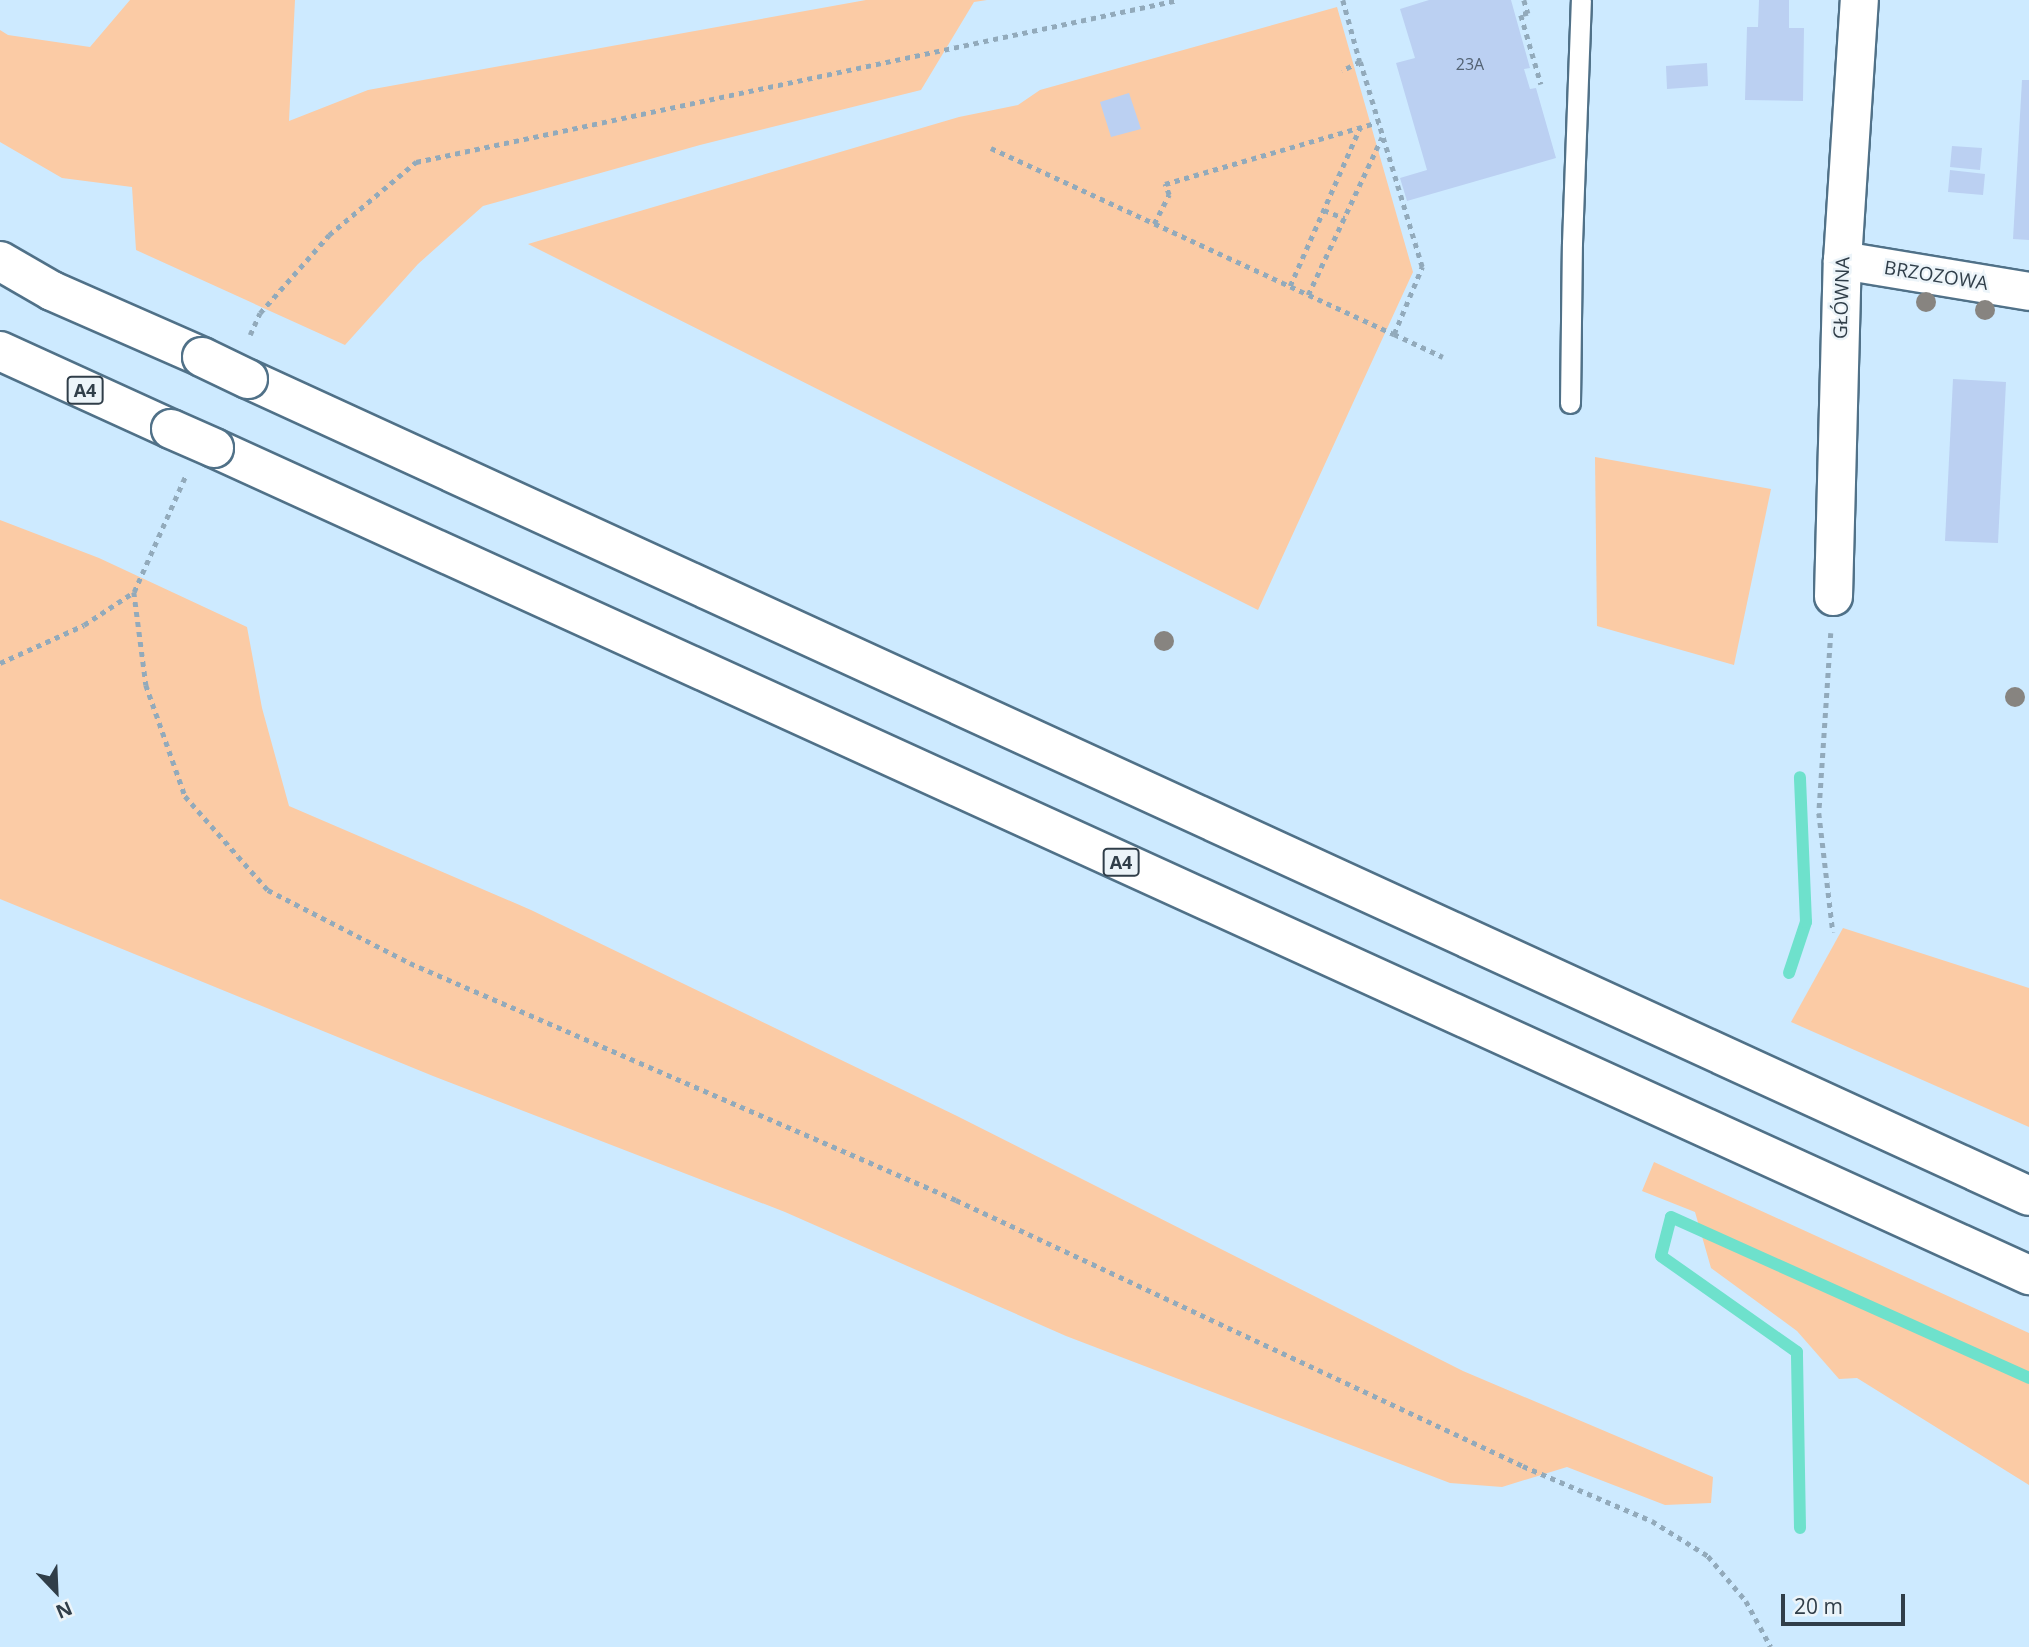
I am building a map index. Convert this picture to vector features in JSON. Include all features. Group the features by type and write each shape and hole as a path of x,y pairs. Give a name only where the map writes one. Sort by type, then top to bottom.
{"highway":[{"path":"0,261 52,291 202,357 2029,1196"},
{"name":"A4","path":"0,351 171,429 200,460 2029,1275"}],"street":[{"name":"GŁÓWNA","path":"1833,596 1842,260 1859,0"},
{"name":"BRZOZOWA","path":"1842,260 2029,291"}],"lane":[{"path":"1570,403 1572,243 1581,0"}],"path":[{"path":"249,338 260,313 329,235 416,162 1178,0"},
{"path":"1343,0 1422,267 1394,334"},
{"path":"1524,0 1528,13 1521,15 1541,84"},
{"path":"1342,71 1360,62"},
{"path":"1154,224 1169,195 1165,184 1378,122"},
{"path":"1290,286 1361,127"},
{"path":"1308,295 1382,136"},
{"path":"991,149 1443,357"},
{"path":"1324,210 1344,218"},
{"path":"0,663 84,625 134,592 200,460"},
{"path":"134,592 146,685 185,796 268,890 410,963 956,1200 1523,1466 1652,1521 1708,1556 1746,1601 1771,1647"},
{"path":"1833,596 1819,813 1833,932"}],"shaded area":[{"path":"130,0 295,0 289,121 368,90 866,0 987,0 974,2 921,90 700,145 483,206 418,264 345,345 136,250 132,187 62,178 0,142 0,30 8,35 90,47"},
{"path":"1337,7 1413,272 1258,610 528,244 959,117 1018,105 1040,90"},
{"path":"1595,457 1771,489 1734,665 1597,626"},
{"path":"0,520 99,558 247,627 262,708 289,806 531,910 957,1116 1463,1371 1713,1477 1711,1503 1665,1505 1567,1467 1502,1487 1450,1483 1066,1336 785,1212 433,1076 0,899"},
{"path":"1843,928 2029,988 2029,1127 1791,1022"},
{"path":"1654,1162 2029,1333 2029,1485 1857,1378 1839,1379 1797,1331 1711,1268 1695,1212 1642,1191"}],"building":[{"path":"1429,0 1511,0 1530,68 1524,69 1530,89 1536,88 1556,158 1407,201 1400,178 1427,170 1396,63 1415,58 1400,9"},
{"path":"1759,0 1789,0 1789,28 1804,28 1803,101 1745,100 1747,27 1758,27"},
{"path":"1707,63 1708,86 1667,89 1666,66"},
{"path":"2022,80 2029,80 2029,240 2013,239"},
{"path":"1129,93 1141,129 1111,137 1100,102"},
{"path":"1952,146 1982,148 1980,170 1950,167"},
{"path":"1950,170 1985,174 1983,195 1948,192"},
{"path":"1953,379 2006,382 1998,543 1945,541"}],"waterway":[{"path":"1789,973 1806,922 1800,777"},
{"path":"1800,1528 1797,1352 1661,1256 1671,1217 2029,1378"}]}
